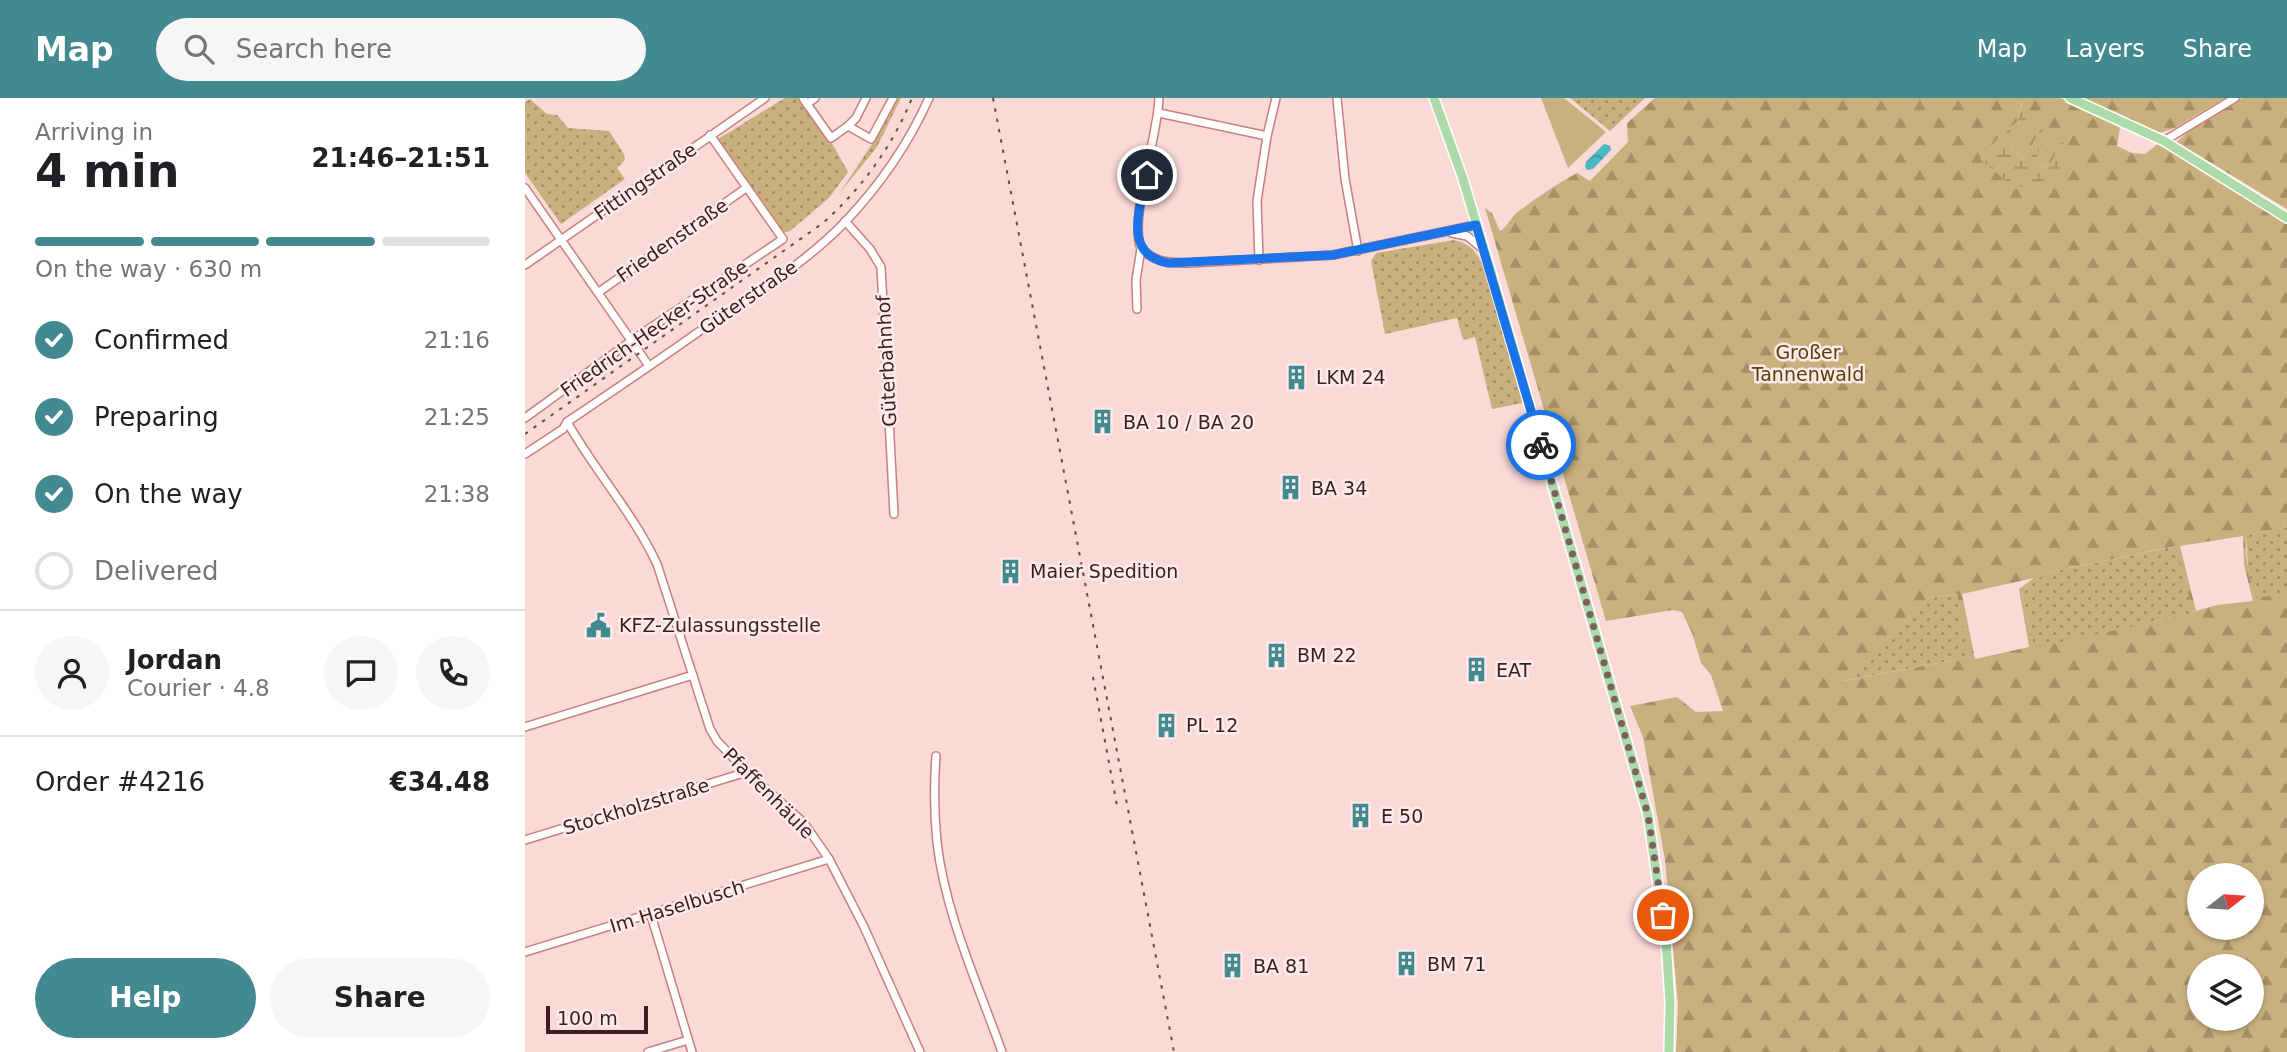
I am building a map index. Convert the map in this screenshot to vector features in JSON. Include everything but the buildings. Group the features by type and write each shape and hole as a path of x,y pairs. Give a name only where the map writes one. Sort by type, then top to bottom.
{"main road":[{"path":"1434,98 1484,250 1648,815 1667,941 1669,1052"},
{"path":"2070,98 2164,141 2287,218"}],"street":[{"name":"Fittingstraße","path":"525,265 765,98"},
{"path":"815,98 805,101 831,138 856,118 866,98"},
{"path":"848,126 871,139 893,98"},
{"name":"Güterstraße","path":"525,454 810,253 845,221 898,155 929,98"},
{"path":"1137,309 1136,280 1142,249 1138,237 1139,216 1159,113 1159,98"},
{"path":"1259,260 1258,201 1267,136 1276,98"},
{"path":"1337,98 1345,179 1358,251"},
{"path":"2164,141 2235,98"},
{"path":"1159,113 1267,136"},
{"path":"710,135 746,188"},
{"path":"525,188 649,366"},
{"name":"Friedrich-Hecker-Straße","path":"525,418 631,341 783,239 746,188"},
{"name":"Friedenstraße","path":"599,292 746,188"},
{"name":"Güterbahnhof","path":"845,221 870,249 881,267 894,514"},
{"path":"1142,249 1154,259 1168,263 1333,255 1476,225"},
{"path":"1448,232 1467,236 1484,250"},
{"name":"Pfaffenhäule","path":"567,422 645,538 657,564 710,729 717,741 747,772 804,823 829,859 864,927 920,1052"},
{"path":"525,727 693,675"},
{"path":"936,756 934,789 937,843 943,878 956,923 1002,1052"},
{"name":"Stockholzstraße","path":"525,840 747,772"},
{"name":"Im Haselbusch","path":"525,953 829,859"},
{"path":"651,915 692,1052"},
{"path":"648,1052 688,1040"}],"green space":[{"path":"785,98 798,98 833,145 848,172 829,198 790,231 782,233 718,139"},
{"path":"897,98 901,98 877,147 839,194 874,141"},
{"path":"1541,98 1564,98 1606,132 1568,168"},
{"path":"1570,98 1645,98 1610,131"},
{"name":"Großer Tannenwald","path":"1655,98 2060,98 2120,127 2117,146 2132,153 2145,154 2158,144 2287,224 2287,527 2246,535 2246,543 2255,598 2287,594 2287,1052 1676,1052 1678,1004 1665,860 1643,737 1630,706 1677,697 1696,712 1723,711 1711,675 1701,663 1682,612 1673,610 1606,621 1485,208 1492,213 1500,231 1516,213 1577,173 1590,181 1628,142 1627,123","holes":["2022,102 2027,122 2011,148 2024,160 2044,123 2036,165 2048,167 1991,167 1981,160 2000,136 2017,122","2243,536 2244,565 2253,601 2217,605 2196,611 2180,546","2176,546 2193,613 2034,648 2022,592 2045,573","2034,578 2019,589 2029,647 1975,659 1962,594","1958,594 1960,618 1971,657 1843,681 1929,598"]},
{"path":"2081,98 2225,98 2175,128 2160,133"},
{"path":"2242,98 2287,98 2287,209 2177,142 2194,126"},
{"path":"530,99 547,114 557,115 568,128 609,131 624,154 625,160 617,168 625,179 561,224 525,173 525,102"},
{"path":"2023,100 2027,122 2011,148 2024,160 2045,120 2036,165 2048,167 2064,138 2069,152 2053,178 2015,189 1980,159 2000,136 2017,122"},
{"path":"1454,240 1471,248 1483,265 1523,403 1492,409 1475,337 1463,340 1457,318 1385,334 1371,261 1376,253"},
{"path":"2287,527 2287,594 2255,599 2248,568 2246,535"},
{"path":"2177,546 2193,613 2034,649 2022,592 2045,573"},
{"path":"1958,594 1959,611 1971,646 1971,657 1842,681 1929,598"}],"water":[{"path":"1604,144 1610,146 1611,150 1593,169 1587,170 1586,162"}],"railway":[{"path":"525,434 823,223 851,196 875,166 912,98"},
{"path":"993,98 1174,1052"},
{"path":"1093,677 1118,811"}],"way so far":[{"path":"1541,445 1648,815 1663,915"}],"place":[{"name":"LKM 24","path":"1296,377"},
{"name":"BA 10 / BA 20","path":"1103,422"},
{"name":"BA 34","path":"1291,488"},
{"name":"Maier Spedition","path":"1010,571"},
{"name":"KFZ-Zulassungsstelle","path":"599,625"},
{"name":"BM 22","path":"1277,655"},
{"name":"EAT","path":"1476,670"},
{"name":"PL 12","path":"1166,725"},
{"name":"E 50","path":"1361,816"},
{"name":"BM 71","path":"1407,964"},
{"name":"BA 81","path":"1233,966"}],"route":[{"path":"1147,175 1139,216 1139,243 1147,255 1168,263 1333,255 1476,225 1541,445"}]}
